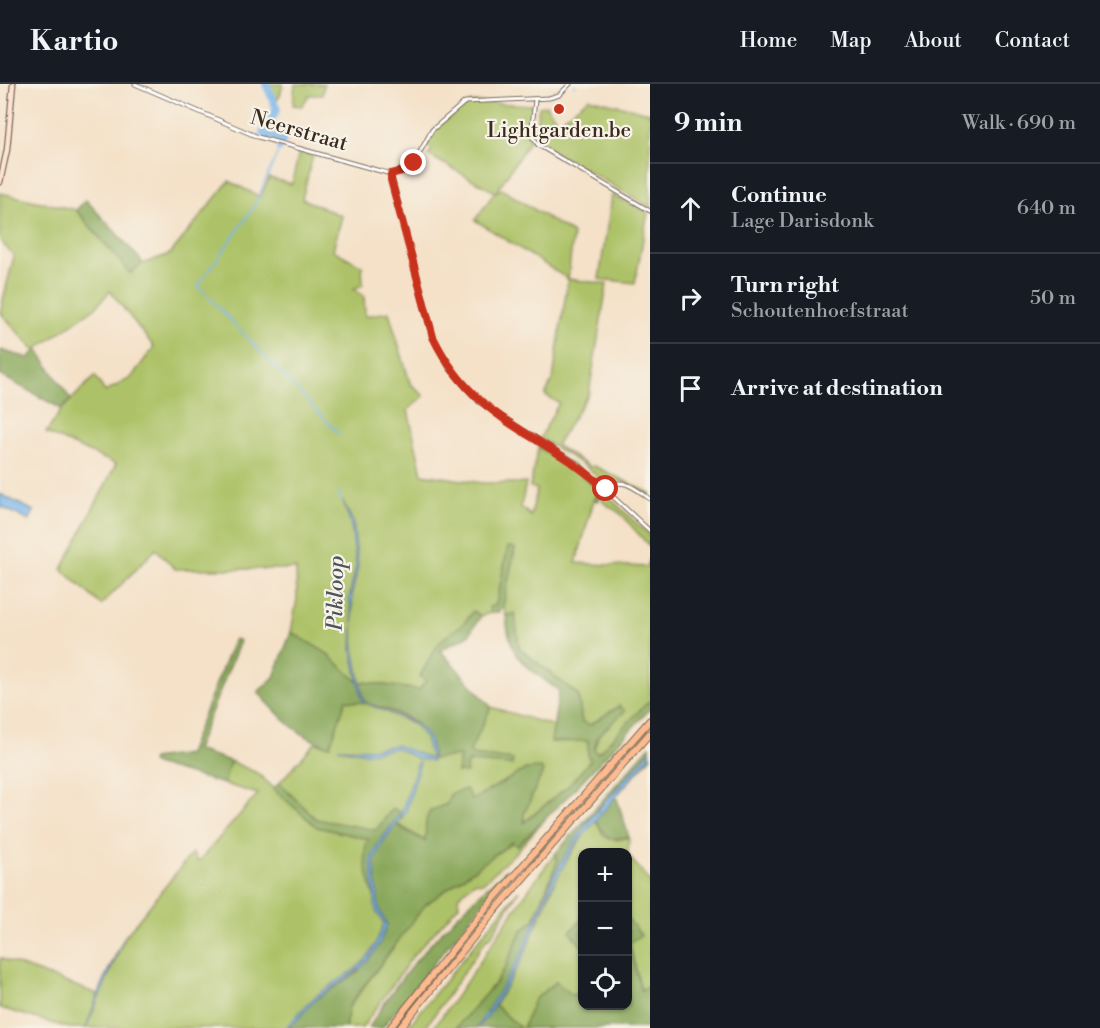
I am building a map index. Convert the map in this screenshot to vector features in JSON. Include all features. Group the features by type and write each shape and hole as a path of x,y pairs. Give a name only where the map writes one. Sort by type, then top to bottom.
{"highway":[{"path":"390,1028 484,910 650,720"},
{"path":"400,1028 506,896 650,733"}],"street":[{"path":"0,182 7,150 13,84"},
{"name":"Neerstraat","path":"135,84 258,137 391,174"},
{"path":"570,84 559,95 535,100 465,102 432,130 414,163 406,170 391,174 433,337 449,368 467,390 492,412 579,465 650,531"},
{"path":"535,100 531,135 538,145 650,211"},
{"path":"606,489 613,483 619,482 650,499"}],"green space":[{"path":"265,84 283,84 280,96 273,105"},
{"path":"295,84 324,84 322,95 309,95 302,106 293,105"},
{"path":"589,98 650,113 650,207 556,153 534,135 539,107 546,105 558,122"},
{"path":"471,102 532,105 530,140 496,192 502,189 573,234 568,279 475,220 495,192 428,155 432,149 427,145 436,128"},
{"path":"299,151 313,155 302,199 342,216 333,250 362,266 363,285 353,289 364,296 365,316 389,312 410,383 424,396 408,410 422,474 483,483 526,483 521,507 531,516 537,489 530,487 538,448 573,468 597,489 576,563 647,567 650,559 650,700 599,753 594,750 598,736 619,706 590,725 582,722 578,695 519,648 515,613 506,616 503,606 515,548 508,547 496,605 490,607 491,613 481,616 473,612 462,627 444,638 420,676 426,681 419,690 357,681 325,652 291,632 297,599 296,569 175,569 156,549 101,605 62,569 116,464 46,433 62,409 95,376 105,392 131,378 154,347 110,291 96,307 37,349 36,352 0,312 14,256 0,241 0,193 76,210 130,273 142,264 170,254 229,181 260,197 269,178 292,184"},
{"path":"612,195 648,212 635,283 599,279"},
{"path":"86,200 141,260 142,264 130,273 76,210"},
{"path":"568,279 607,284 589,393 556,445 590,467 594,466 650,493 650,497 621,481 606,484 585,466 540,438 559,403 545,395 553,379"},
{"path":"37,349 71,400 62,409 0,375 0,350 29,358"},
{"path":"539,444 579,469 601,487 598,501 595,500 597,489 573,468 538,448"},
{"path":"605,493 650,536 650,547 620,513 604,503 602,498"},
{"path":"508,547 515,548 503,606 499,612 491,613 489,607 496,605"},
{"path":"473,611 481,616 468,636 440,650 491,707 470,751 472,755 513,760 512,765 469,762 466,766 467,773 457,772 460,756 433,759 427,736 412,721 391,710 346,700 330,746 319,743 299,732 258,692 274,677 291,632 325,652 357,681 419,690 426,681 420,676 437,646"},
{"path":"515,613 519,648 578,695 582,722 590,725 619,706 625,711 598,736 594,750 598,753 650,700 650,709 517,846 512,842 425,905 349,1006 345,1028 288,1028 310,1003 357,973 377,945 385,922 380,916 368,877 365,847 368,839 317,827 273,789 279,783 316,819 376,830 393,808 404,815 396,825 425,841 427,816 433,810 447,804 450,794 466,789 472,800 526,769 541,768 543,771 524,814 524,823 568,786 591,760 588,757 588,741 551,742 559,691 528,668 516,653 511,643 506,616"},
{"path":"234,639 240,641 196,750 230,761 224,784 151,763 152,759 188,754"},
{"path":"345,700 365,703 416,723 427,737 460,755 457,772 469,762 513,760 472,755 470,751 491,707 554,726 552,742 588,741 588,757 591,760 568,786 523,823 524,814 543,771 526,769 472,800 430,810 425,841 396,823 376,831 316,819 279,783 315,743 330,746"},
{"path":"650,724 650,728 539,853 393,1028 537,851"},
{"path":"650,746 650,758 616,796 629,837 609,839 594,819 559,872 522,959 495,1005 520,1028 456,1028 496,982 505,968 521,931 534,920 557,862 556,853"},
{"path":"230,761 257,773 317,827 369,839 385,922 377,945 357,973 288,1028 69,1028 0,1008 0,958 100,995 124,938 192,853 198,862 258,794 224,784"},
{"path":"562,800 516,852 483,883 474,882 458,897 459,905 412,957 362,1028 345,1028 349,1007 425,905 513,842 517,846"},
{"path":"594,818 604,836 618,840 629,837 628,848 578,848 578,923 571,932 578,942 578,994 572,995 556,982 534,1000 523,1028 520,1028 495,1005 522,959 559,872"},
{"path":"556,853 557,862 534,920 521,931 505,968 496,982 456,1028 433,1028 524,896"},
{"path":"632,860 650,881 650,986 641,990 632,954 632,940 640,935 632,924"},
{"path":"507,869 508,871 382,1028 369,1028 414,963 468,905"},
{"path":"519,890 490,938 488,937 430,1021 424,1028 407,1028"},
{"path":"578,923 578,942 570,932"},
{"path":"632,924 641,935 632,941"},
{"path":"632,955 641,990 650,986 650,1028 523,1028 534,1000 556,982 572,995 578,994 578,1010 632,1010"}],"water":[{"path":"0,494 34,511 29,521 0,506"},
{"path":"343,501 353,522 358,567 352,593 353,623 349,598 356,566 351,525"},
{"path":"353,625 354,649 364,701 371,705 362,701 352,650"},
{"path":"387,712 409,721 419,727 431,746 432,761 419,759 396,748 367,753 338,748 370,749 396,745 431,759 425,738 415,725"},
{"path":"650,751 650,756 575,845 550,890 522,959 486,1019 477,1028 520,957 554,875 571,846 590,819"},
{"path":"418,762 420,763 406,811 383,842 374,861 379,909 387,924 381,940 366,963 312,1003 297,1021 286,1028 315,997 357,968 371,952 378,939 384,923 376,911 371,859 379,843 402,811"},
{"path":"124,938 86,1028 102,983"}],"waterway":[{"name":"Pikloop","path":"266,84 277,109 263,133 283,140 280,147"},
{"path":"533,97 555,93 566,84"},
{"name":"Pikloop","path":"280,147 254,207 198,286 340,435"},
{"name":"Pikloop","path":"338,492 342,501"}],"place":[{"name":"Lightgarden.be","path":"559,109"}],"route":[{"path":"414,163 406,170 391,174 391,180 433,337 444,360 459,382 479,402 502,419 579,465 606,489"}]}
